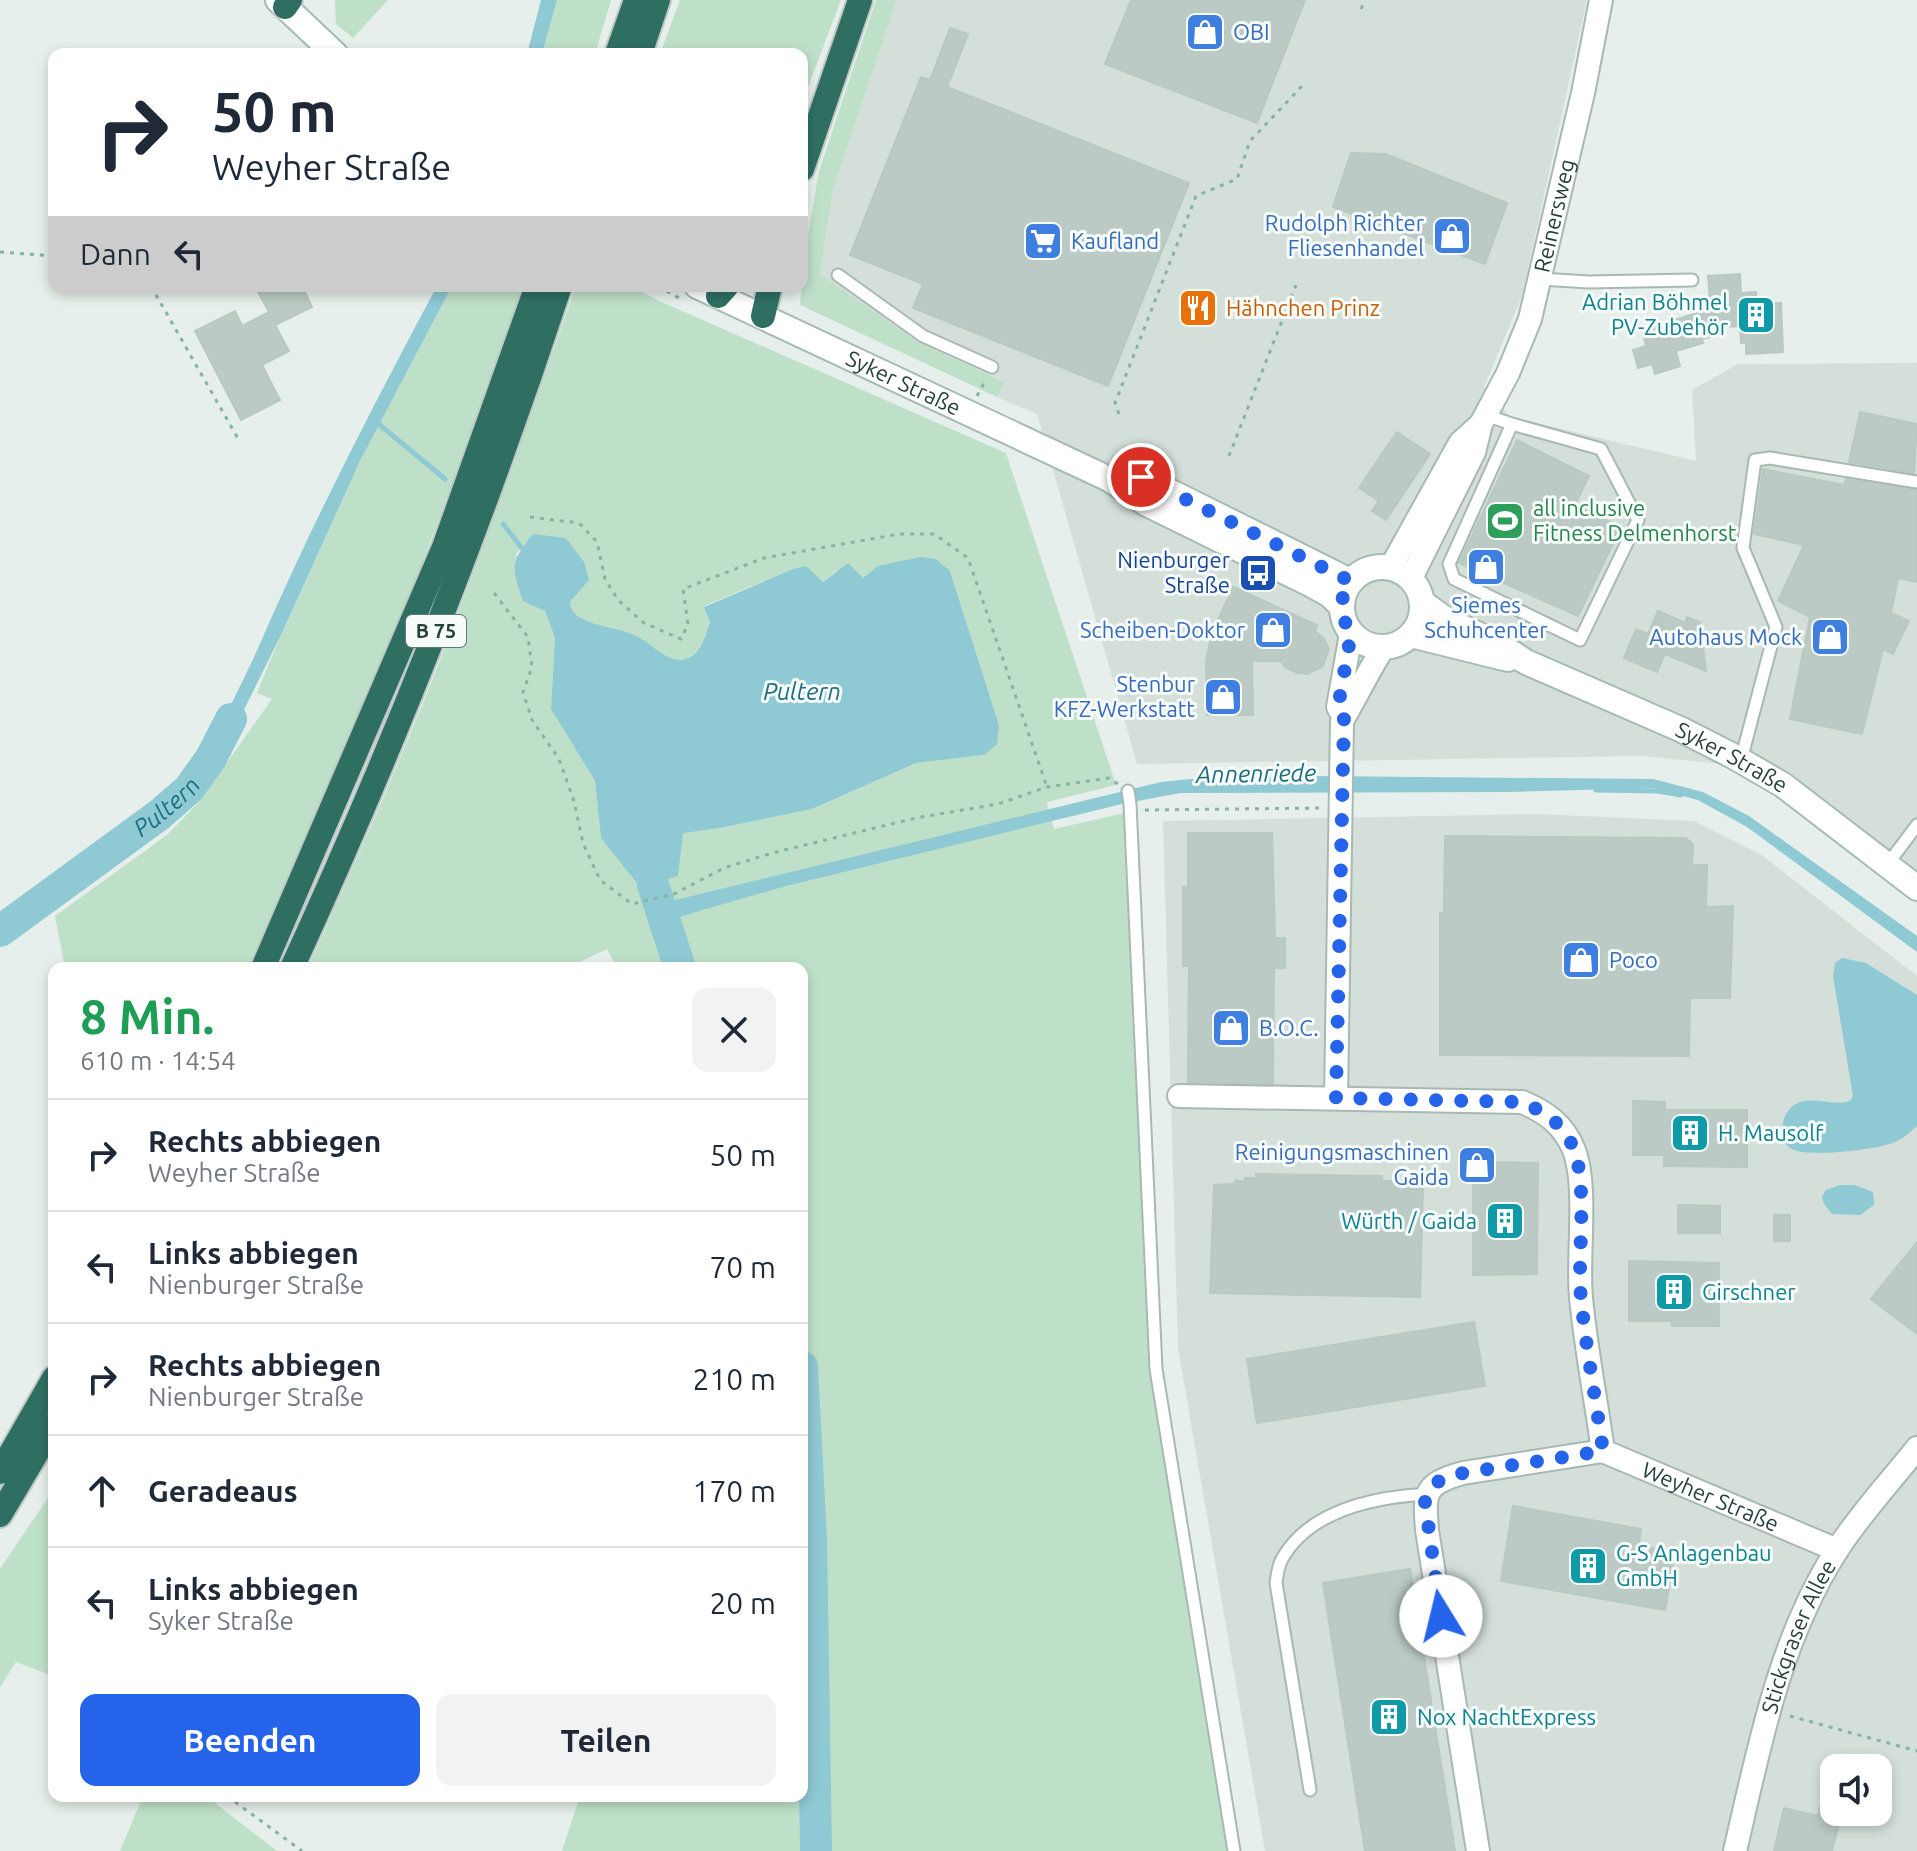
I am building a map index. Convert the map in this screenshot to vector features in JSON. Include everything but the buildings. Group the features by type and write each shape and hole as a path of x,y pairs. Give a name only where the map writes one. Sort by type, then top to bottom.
{"highway":[{"path":"619,48 636,0"},
{"path":"642,48 658,0"},
{"path":"808,152 860,0"},
{"name":"B 75","path":"266,962 444,547 535,292"},
{"name":"B 75","path":"295,962 341,861 432,640 516,416 558,292"},
{"path":"763,316 769,292"},
{"path":"0,1472 48,1388"},
{"path":"0,1515 48,1434"}],"main road":[{"path":"284,2 329,48"},
{"name":"Syker Straße","path":"719,292 763,316 1109,479 1147,504 1310,584 1330,595 1341,606"},
{"name":"Syker Straße","path":"1109,479 1141,477 1350,581"},
{"path":"1368,568 1401,572 1419,590 1423,603 1418,626 1398,644 1383,648 1371,646 1351,634 1344,621 1341,606 1350,581 1368,568"},
{"name":"Syker Straße","path":"1423,603 1448,621 1495,642 1526,662 1680,729 1783,785 1917,888"},
{"name":"Syker Straße","path":"1411,635 1487,656 1526,662"}],"street":[{"name":"Reinersweg","path":"1401,572 1474,452 1483,420 1524,337 1583,93 1601,0"},
{"path":"1336,1098 1344,717 1338,707 1351,634"},
{"path":"1344,717 1351,709 1361,682 1383,648"},
{"path":"1179,1096 1522,1102 1544,1111 1564,1130 1575,1151 1579,1174 1581,1296 1603,1451 1463,1473 1430,1487 1425,1502 1478,1851"},
{"name":"Stickgraser Allee","path":"1735,1851 1767,1710 1803,1617 1837,1550 1917,1448"},
{"name":"Weyher Straße","path":"1603,1451 1837,1550"}],"lane":[{"path":"838,275 923,336 992,367"},
{"path":"1540,279 1589,282 1692,280"},
{"path":"1483,420 1512,424 1601,449 1638,520 1580,640 1454,579 1449,564 1512,424"},
{"path":"1741,761 1776,627 1743,548 1755,460 1770,458 1917,482"},
{"path":"1128,791 1156,1369 1234,1851"},
{"path":"1887,865 1917,825"},
{"path":"1310,1790 1276,1583 1280,1561 1298,1538 1319,1521 1341,1510 1427,1494"}],"path":[{"path":"1361,9 1365,0"},
{"path":"1119,414 1115,403 1196,196 1237,179 1250,141 1302,86"},
{"path":"0,252 48,256"},
{"path":"1229,456 1296,285"},
{"path":"154,292 240,442"},
{"path":"969,413 992,367"},
{"path":"530,517 579,523 597,542 605,579 618,600 644,623 681,639 688,624 683,589 764,558 899,534 934,534 968,558 1047,787"},
{"path":"494,593 528,637 532,667 523,692 532,720 559,759 574,801 583,843 600,880 632,904 674,894 724,868 772,853 916,818 998,804 1047,787 1109,778 1128,791"},
{"path":"1131,809 1341,802"},
{"path":"1767,1710 1917,1751"},
{"path":"235,1802 302,1851"}],"shaded area":[{"path":"897,0 1587,0 1522,296 1484,387 1511,417 1696,461 1692,390 1738,364 1917,363 1917,879 1774,769 1642,756 1137,764 1037,414 997,397 1004,381 918,342 820,274 833,189"},
{"path":"1536,814 1694,821 1763,856 1917,976 1917,1851 1265,1851 1178,1348 1163,821"}],"green space":[{"path":"335,0 388,0 353,38 336,24"},
{"path":"557,0 611,0 597,48 544,48"},
{"path":"680,0 841,0 808,87 808,48 662,48"},
{"path":"876,0 897,0 833,189 820,274 918,342 1005,382 997,397 800,305 801,292 808,292 808,235 819,171"},
{"path":"449,292 521,292 461,459 362,716 253,962 64,962 55,916 167,835 199,802 272,699 257,693 360,461"},
{"path":"574,292 642,292 1006,453 1116,785 1047,802 1054,829 1129,812 1152,1351 1231,1851 819,1851 814,1540 808,1450 808,962 614,962 607,949 580,962 311,962 430,686","holes":["533,534 589,580 570,602 575,615 589,622 638,637 673,660 687,659 700,648 710,622 704,606 793,569 806,567 823,582 836,571 862,578 950,571 999,725 984,755 916,763 812,809 720,828 601,838 595,781 551,709 555,638 516,554"]},
{"path":"48,1498 48,1674 16,1662 0,1687 0,1569"},
{"path":"808,1537 813,1851 562,1851 578,1802 808,1802"},
{"path":"140,1802 214,1802 277,1851 120,1851"}],"water":[{"path":"541,0 557,0 544,48 529,48"},
{"path":"434,292 449,292 360,461 229,740 211,758 226,715 367,419"},
{"name":"Pultern","path":"533,534 566,538 584,562 589,580 570,602 577,615 586,621 631,634 668,657 681,660 697,652 702,643 710,622 704,607 793,569 806,566 823,582 848,563 863,578 878,566 920,557 936,559 950,571 999,725 997,744 984,755 916,763 812,809 683,833 678,876 640,887 601,838 595,781 551,709 555,638 545,611 523,601 515,572 520,552"},
{"path":"1311,776 1653,779 1703,792 1749,816 1917,936 1917,952 1747,827 1698,800 1653,788 1508,792 1180,793 1122,804 786,886 665,921 659,904 1161,782"},
{"path":"1842,958 1866,963 1917,995 1917,1126 1899,1140 1884,1146 1843,1152 1802,1152 1788,1146 1782,1134 1784,1120 1791,1108 1809,1101 1850,1101 1853,1096 1833,976 1835,963"},
{"path":"1840,1185 1854,1185 1873,1192 1874,1205 1860,1215 1832,1214 1822,1197 1826,1190"}],"waterway":[{"path":"375,421 445,479"},
{"path":"503,524 522,548"},
{"name":"Pultern","path":"0,931 159,815 189,789 211,758 231,719"},
{"name":"Annenriede","path":"1596,790 1657,791 1681,795"},
{"path":"653,885 678,962"},
{"path":"808,1482 816,1851"}],"place":[{"name":"OBI","path":"1205,32"},
{"name":"Rudolph Richter Fliesenhandel","path":"1452,236"},
{"name":"Kaufland","path":"1043,241"},
{"name":"Hähnchen Prinz","path":"1198,308"},
{"name":"Adrian Böhmel PV-Zubehör","path":"1756,315"},
{"name":"all inclusive Fitness Delmenhorst","path":"1505,521"},
{"name":"Siemes Schuhcenter","path":"1486,567"},
{"name":"Nienburger Straße","path":"1258,573"},
{"name":"Scheiben-Doktor","path":"1273,630"},
{"name":"Autohaus Mock","path":"1830,637"},
{"name":"Stenbur KFZ-Werkstatt","path":"1223,697"},
{"name":"Poco","path":"1581,960"},
{"name":"B.O.C.","path":"1231,1028"},
{"name":"H. Mausolf","path":"1690,1133"},
{"name":"Reinigungsmaschinen Gaida","path":"1477,1165"},
{"name":"Würth / Gaida","path":"1505,1221"},
{"name":"Girschner","path":"1674,1292"},
{"name":"G-S Anlagenbau GmbH","path":"1588,1566"},
{"name":"Nox NachtExpress","path":"1389,1717"}],"route":[{"path":"1141,477 1350,581 1341,606 1351,634 1338,707 1344,717 1336,1098 1522,1102 1544,1111 1564,1130 1575,1151 1579,1174 1581,1296 1603,1451 1463,1473 1430,1487 1425,1502 1427,1530 1441,1616"}]}
